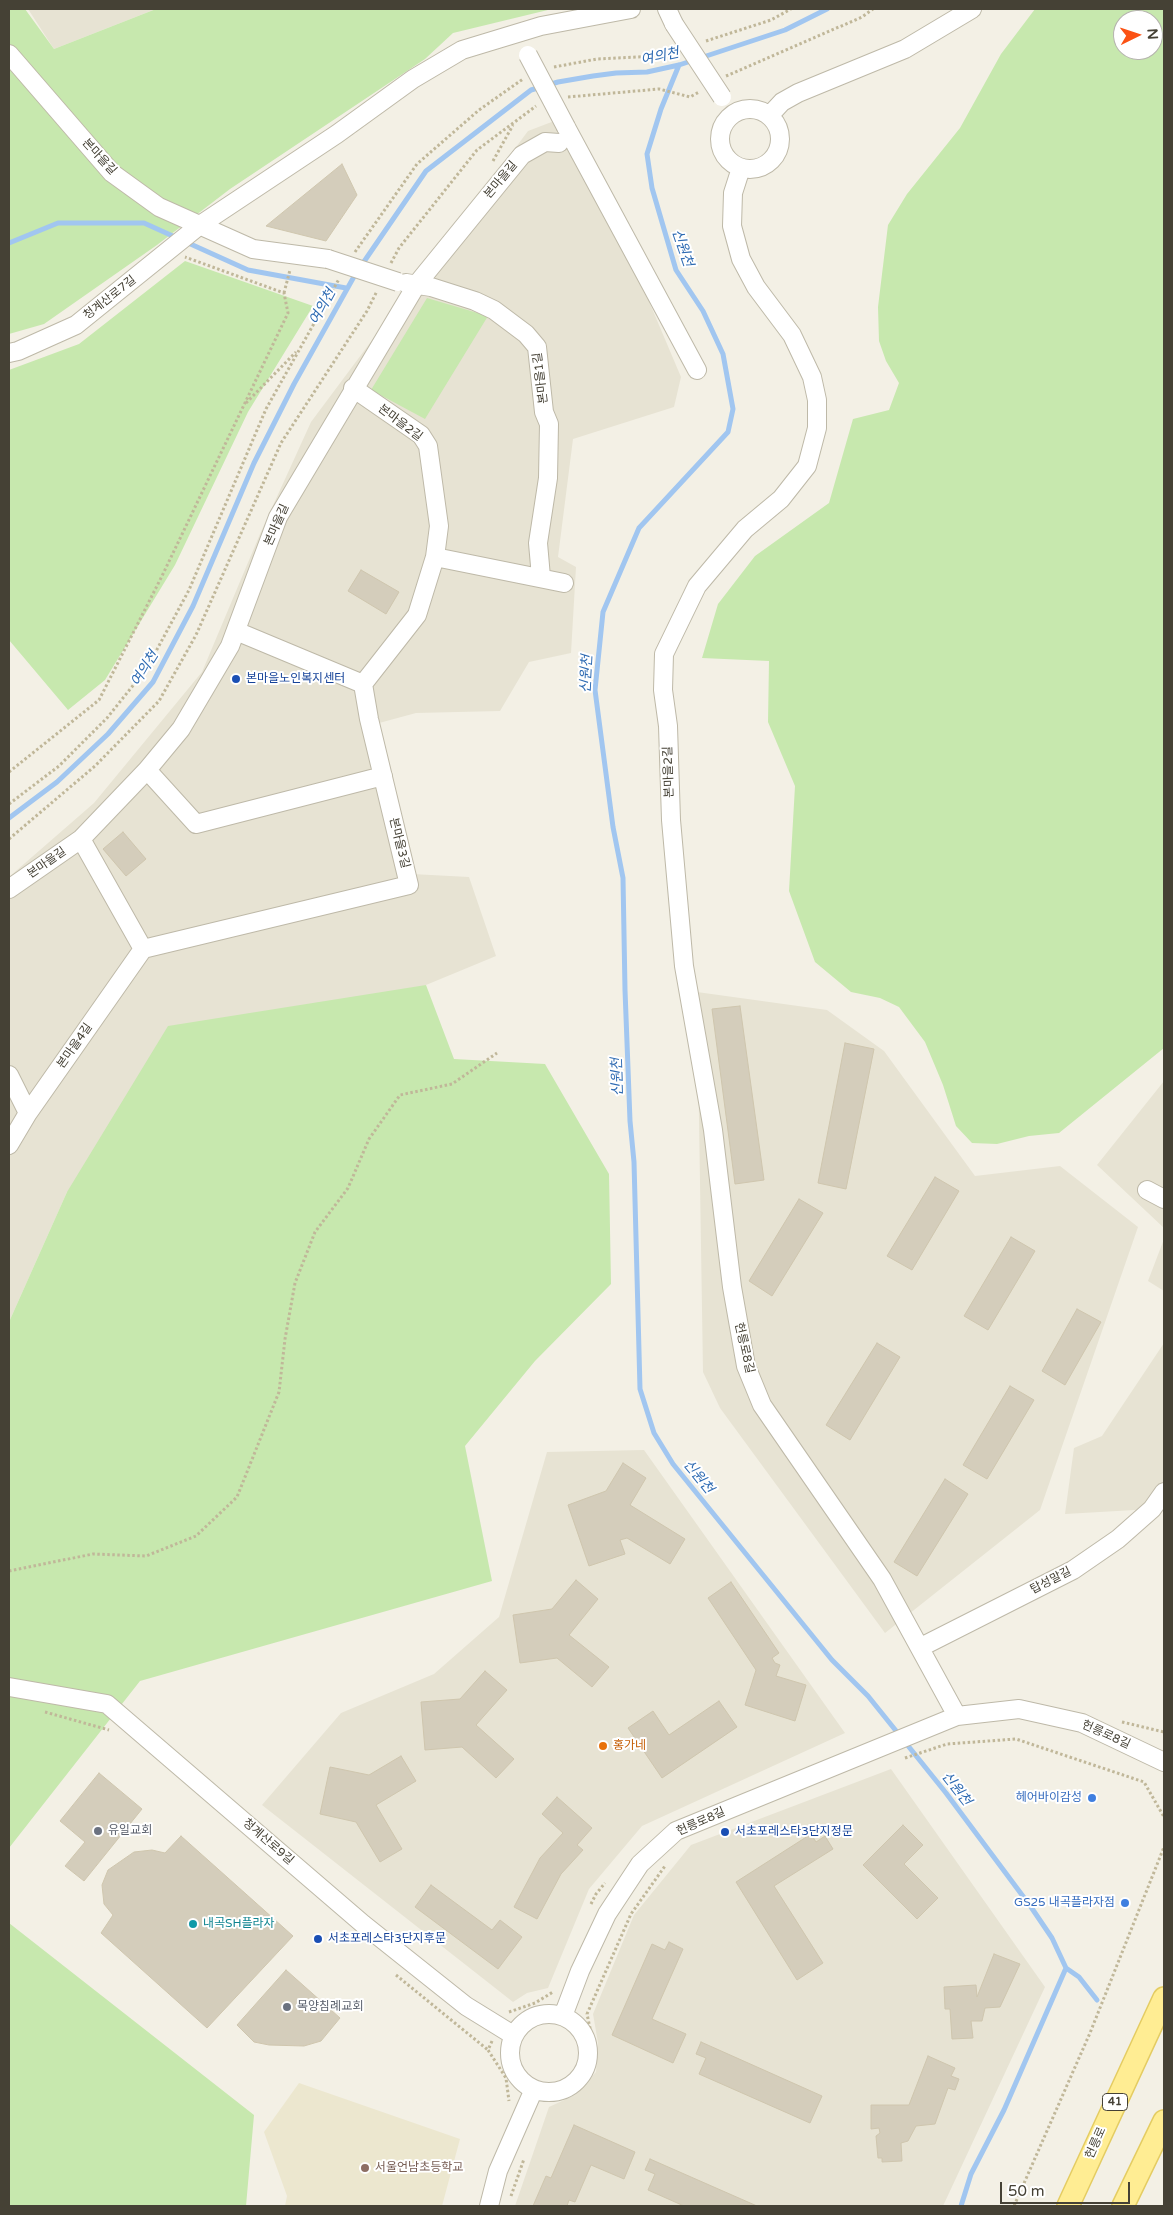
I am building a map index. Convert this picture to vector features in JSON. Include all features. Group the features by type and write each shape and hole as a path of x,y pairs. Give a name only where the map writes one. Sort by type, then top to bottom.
{"main road":[{"name":"헌릉로","path":"1068,2206 1164,1998"},
{"path":"1123,2206 1164,2121"}],"street":[{"name":"청계산로7길","path":"9,353 18,351 76,325 196,229 337,134 413,79 462,50 541,26 631,9"},
{"path":"769,116 782,102 798,93 905,49 972,9"},
{"path":"671,16 722,97 735,112"},
{"path":"516,34 697,370"},
{"name":"본마을길","path":"9,54 112,173 159,207 196,229 253,249 328,259 398,282 416,284"},
{"path":"754,108 769,116 777,125 780,135 776,154 761,167 741,168 724,156 720,147 722,127 735,112 754,108"},
{"name":"본마을길","path":"9,890 81,839 147,770 181,730 239,632 278,517 416,284 522,155 545,142 559,143"},
{"name":"본마을2길","path":"682,926 671,820 668,726 663,690 664,654 697,586 745,529 781,499 807,466 817,428 817,400 812,377 792,336 756,287 741,259 732,226 732,193 741,168"},
{"name":"본마을1길","path":"416,284 475,301 494,310 526,334 537,347 544,412 549,424 548,478 538,543 541,577"},
{"name":"본마을2길","path":"353,388 421,435 428,446 439,526 435,557 416,615 363,684"},
{"path":"435,557 564,582"},
{"path":"239,632 363,684"},
{"name":"본마을3길","path":"143,949 409,884 363,684"},
{"path":"147,770 196,824 383,776"},
{"path":"81,839 143,949"},
{"name":"헌릉로8길","path":"682,926 684,966 712,1130 732,1287 746,1366 762,1405 882,1579 921,1647 957,1716"},
{"name":"본마을4길","path":"9,1145 28,1113 143,949"},
{"path":"9,1075 28,1113"},
{"path":"1147,1190 1164,1199"},
{"name":"탑성말길","path":"921,1647 1073,1570 1118,1539 1152,1509 1164,1492"},
{"name":"청계산로9길","path":"9,1687 107,1704 363,1924 466,2006 514,2034"},
{"name":"헌릉로8길","path":"563,2016 580,1971 607,1914 640,1864 676,1831 957,1716 1020,1709 1082,1722 1164,1762"},
{"path":"489,2206 498,2171 539,2095 562,2089 574,2082 588,2060 585,2034 577,2025 563,2016 540,2015 523,2024 514,2034 508,2049 510,2062 520,2079 539,2095"}],"path":[{"path":"723,78 862,17 873,9"},
{"path":"660,89 690,97 707,87"},
{"path":"171,250 284,291"},
{"path":"9,772 99,700 162,576 288,313 284,291 290,266"},
{"path":"9,804 59,766 107,718 147,668 189,590 266,409 331,293"},
{"path":"244,406 300,348"},
{"path":"9,1571 94,1554 146,1556 196,1536 237,1497 279,1392 284,1339 295,1283 315,1232 348,1188 369,1139 400,1096 452,1084 497,1053"},
{"path":"44,1712 119,1733"},
{"path":"896,1760 947,1744 1016,1739 1144,1782 1164,1817"},
{"path":"1014,2206 1090,2033 1164,1847"},
{"path":"539,2095 570,2092 589,2074 593,2064 594,2042 587,2014 631,1914 668,1862"},
{"path":"391,1970 488,2050"},
{"path":"508,2204 524,2158"}],"shaded area":[{"path":"28,9 156,9 54,49"},
{"path":"570,115 681,377 674,407 573,439 558,557 576,567 571,653 529,662 500,711 416,713 368,726 412,874 469,877 496,956 426,985 67,1192 9,1322 9,877 94,803 202,672 260,534 311,422 528,131"},
{"path":"697,992 827,1010 884,1051 975,1176 1060,1166 1138,1227 1040,1510 885,1633 720,1408 703,1372"},
{"path":"1164,1081 1164,1228 1097,1165"},
{"path":"1164,1239 1164,1291 1148,1281"},
{"path":"1164,1343 1164,1505 1152,1509 1065,1514 1074,1448 1102,1436"},
{"path":"644,1450 845,1733 642,1826 589,1889 548,1988 527,1993 513,2002 262,1805 341,1713 434,1674 499,1617 547,1452"},
{"path":"891,1769 1045,1987 943,2206 515,2206 549,2107 575,2095 596,2072 598,2043 593,2014 634,1915 691,1845"},
{"name":"서울언남초등학교","path":"299,2083 460,2139 442,2206 285,2206 287,2196 264,2132"}],"green space":[{"path":"9,9 25,9 54,49 156,9 552,9 453,33 425,59 230,189 157,245 44,324 9,334"},
{"path":"1035,9 1164,9 1164,1048 1059,1133 1029,1136 997,1144 972,1143 956,1126 943,1085 925,1042 899,1007 880,998 851,992 815,962 789,891 795,786 768,722 769,661 702,658 718,604 755,556 829,503 853,419 889,410 899,383 886,361 879,341 878,307 888,225 907,194 960,128 1001,54"},
{"path":"185,261 313,306 248,412 175,565 105,680 68,710 9,640 9,370 79,344"},
{"path":"427,298 488,316 425,419 371,390"},
{"path":"426,985 454,1059 545,1064 609,1174 611,1284 535,1361 465,1446 492,1581 140,1681 9,1848 9,1322 67,1192 168,1026"},
{"path":"9,1923 254,2115 246,2206 9,2206"}],"building":[{"path":"342,164 357,195 326,241 266,226"},
{"path":"361,570 399,592 386,614 348,591"},
{"path":"123,832 146,859 126,876 103,849"},
{"path":"740,1006 764,1180 735,1184 712,1009"},
{"path":"845,1043 874,1049 846,1189 818,1183"},
{"path":"935,1177 959,1191 912,1270 887,1256"},
{"path":"799,1199 823,1213 772,1296 749,1281"},
{"path":"1011,1237 1035,1251 988,1330 964,1316"},
{"path":"1077,1309 1101,1322 1065,1385 1042,1371"},
{"path":"877,1343 900,1357 850,1440 826,1425"},
{"path":"1010,1386 1034,1400 987,1479 963,1465"},
{"path":"623,1463 646,1478 630,1505 685,1539 670,1564 627,1538 620,1540 625,1554 589,1566 568,1505 606,1491"},
{"path":"945,1479 968,1494 917,1576 894,1562"},
{"path":"576,1580 598,1599 569,1635 609,1667 592,1687 557,1658 520,1663 513,1615 552,1609"},
{"path":"731,1582 779,1653 772,1658 775,1663 780,1665 776,1676 806,1685 795,1721 745,1705 756,1670 708,1598"},
{"path":"485,1671 507,1690 476,1725 514,1759 496,1778 462,1747 425,1750 421,1702 460,1699"},
{"path":"719,1701 737,1727 662,1778 628,1728 653,1711 669,1735"},
{"path":"401,1756 416,1781 376,1805 402,1849 380,1862 356,1822 320,1814 330,1767 369,1775"},
{"name":"유일교회","path":"99,1773 142,1809 84,1881 65,1866 85,1842 60,1821"},
{"path":"557,1797 592,1828 577,1845 583,1850 561,1874 537,1919 514,1907 540,1858 563,1833 542,1814"},
{"path":"903,1825 923,1845 904,1864 938,1898 917,1919 863,1865"},
{"path":"811,1834 816,1842 825,1836 833,1849 774,1886 823,1963 797,1980 736,1882"},
{"name":"내곡SH플라자","path":"181,1836 293,1936 207,2028 101,1933 113,1915 104,1904 102,1885 108,1870 134,1852 152,1850 165,1853"},
{"path":"431,1885 492,1930 500,1920 522,1937 498,1969 415,1907"},
{"path":"669,1942 683,1949 652,2019 686,2034 673,2063 612,2035 652,1944 665,1950"},
{"path":"994,1954 1020,1964 1000,2007 985,2008 982,2021 971,2021 973,2038 952,2039 950,2009 945,2009 944,1987 976,1985 977,1997"},
{"path":"286,1970 340,2018 321,2041 304,2046 269,2045 254,2042 237,2025"},
{"path":"701,2042 822,2096 810,2123 699,2074 706,2058 696,2054"},
{"path":"928,2056 955,2068 951,2076 959,2079 955,2090 948,2088 935,2124 916,2126 908,2141 901,2143 902,2161 882,2162 882,2158 878,2158 876,2136 880,2133 879,2128 871,2129 871,2105 909,2105"},
{"path":"574,2125 635,2152 624,2179 591,2165 575,2202 569,2200 567,2206 533,2206 546,2176 551,2178"},
{"path":"650,2159 757,2206 684,2206 648,2190 655,2174 645,2170"}],"waterway":[{"name":"여의천","path":"361,266 426,171 531,90 558,82 593,76 647,72 679,65 785,30 827,9"},
{"name":"신원천","path":"679,65 661,109 647,154 652,188 676,270 703,311 723,354 733,409 728,432 639,528 603,612 595,690 613,827 623,878 625,990 630,1121 634,1162 640,1389 654,1433 673,1464 832,1660 868,1696 946,1793 1031,1907 1052,1938 1066,1968 1079,1977 1097,2000"},
{"path":"9,243 58,223 144,223 248,270 346,288"},
{"name":"여의천","path":"9,818 57,782 108,734 153,682 193,606 254,463 294,384 356,273"},
{"path":"961,2206 971,2174 1004,2110 1066,1968"}],"place":[{"name":"본마을노인복지센터","path":"236,679"},
{"name":"홍가네","path":"603,1746"},
{"name":"헤어바이감성","path":"1092,1798"},
{"name":"유일교회","path":"98,1831"},
{"name":"서초포레스타3단지정문","path":"725,1832"},
{"name":"GS25 내곡플라자점","path":"1125,1903"},
{"name":"내곡SH플라자","path":"193,1924"},
{"name":"서초포레스타3단지후문","path":"318,1939"},
{"name":"목양침례교회","path":"287,2007"},
{"name":"서울언남초등학교","path":"365,2168"}]}
